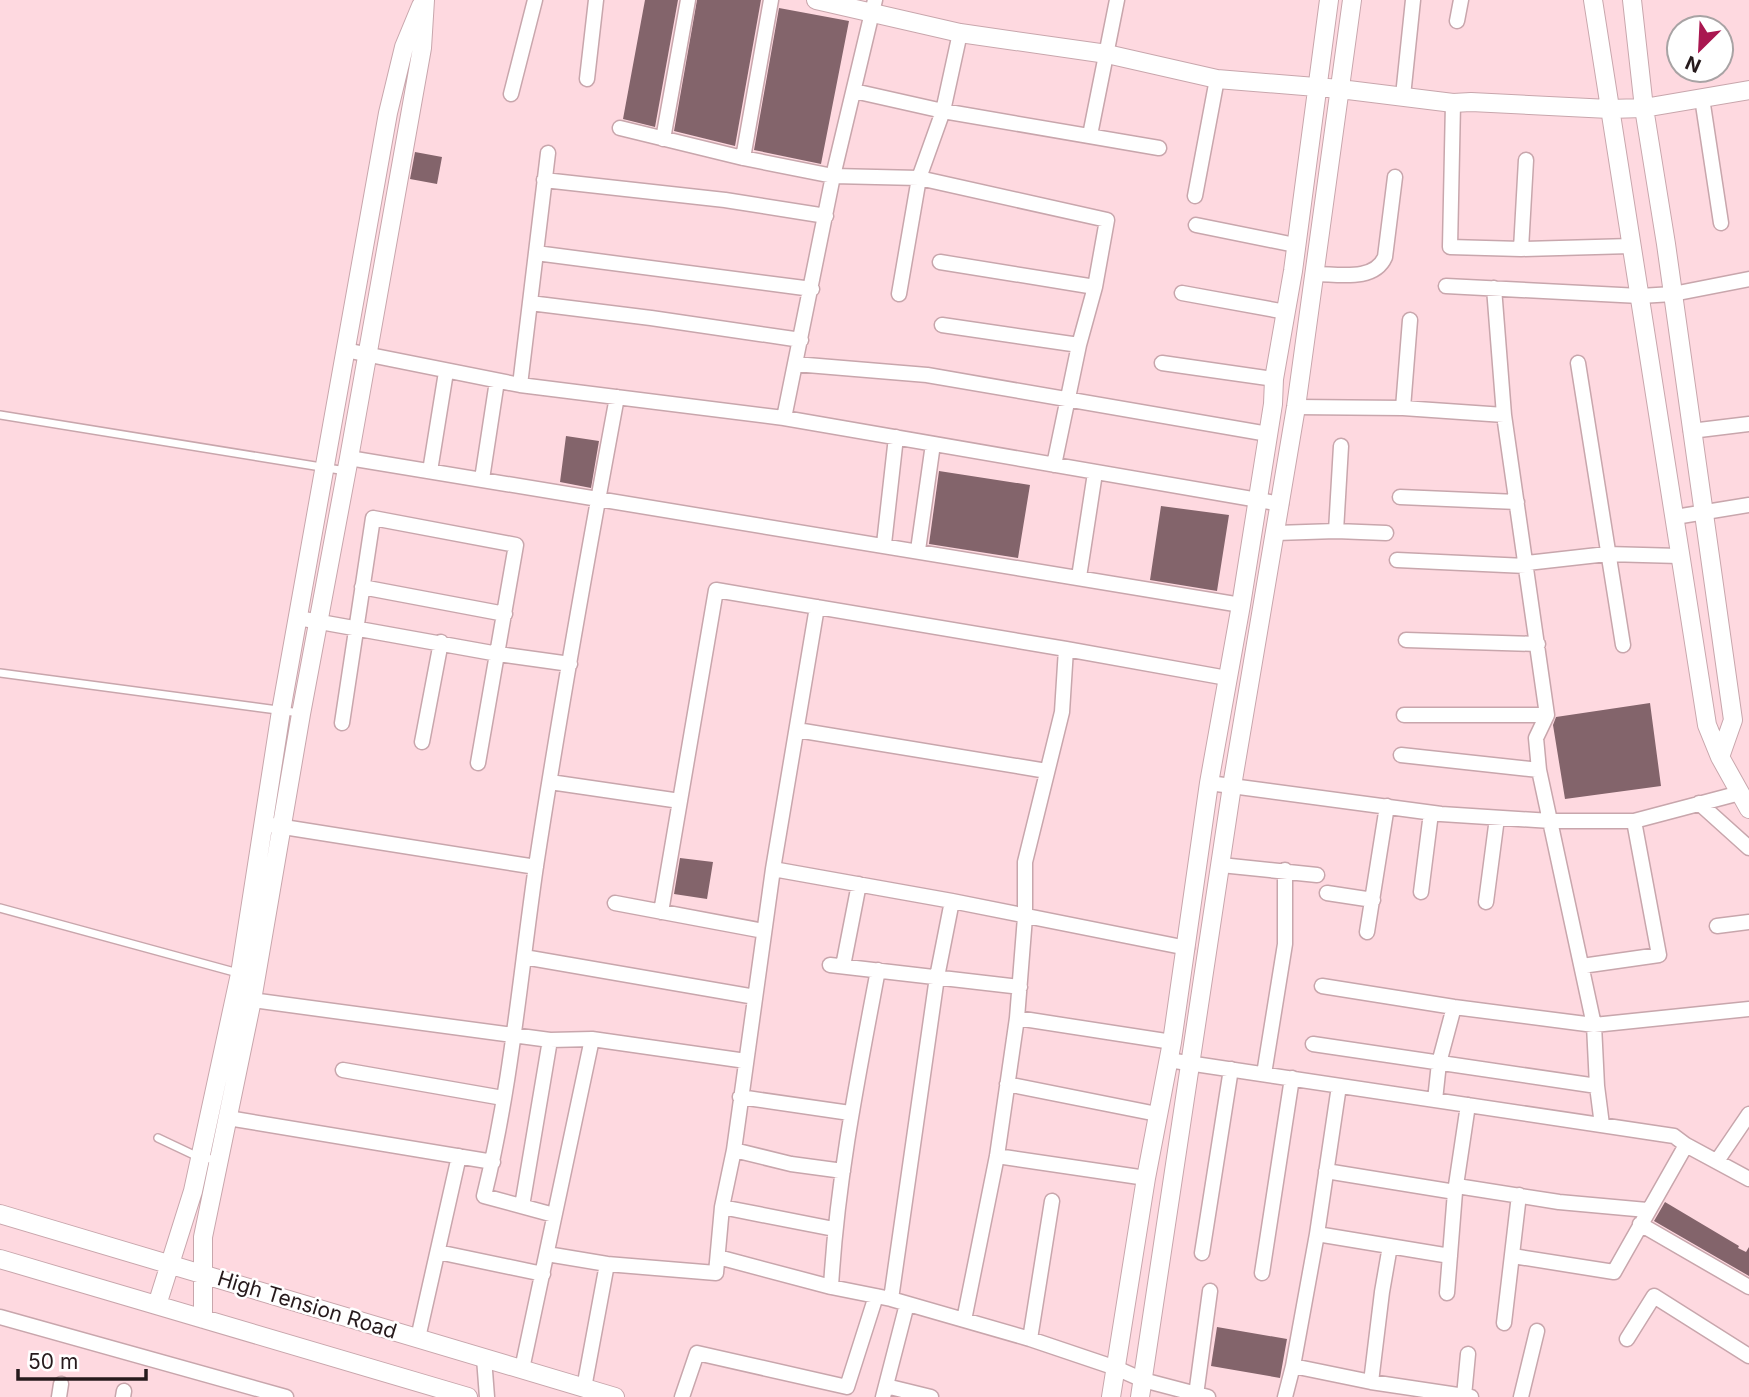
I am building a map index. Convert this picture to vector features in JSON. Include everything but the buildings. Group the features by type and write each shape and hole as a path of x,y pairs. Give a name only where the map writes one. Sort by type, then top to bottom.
{"street":[{"path":"203,1319 203,1237 252,1000 248,976 264,824 281,711 388,113 404,47 424,0"},
{"path":"157,1306 193,1191 283,827 301,713 422,48 424,0"},
{"path":"511,94 535,0"},
{"path":"587,79 596,0"},
{"path":"663,139 688,0"},
{"path":"743,158 771,0"},
{"path":"816,0 873,7 960,33 1107,54 1217,79 1340,89 1453,103 1644,108 1749,90"},
{"path":"1090,135 1117,0"},
{"path":"1111,1397 1146,1178 1172,1042 1209,783 1273,404 1274,379 1286,312 1329,0"},
{"path":"1142,1389 1232,786 1296,407 1352,0"},
{"path":"1403,96 1413,0"},
{"path":"1457,20 1461,0"},
{"path":"1209,783 1431,813 1551,821 1634,821 1699,803 1745,801 1720,757 1707,725 1593,0"},
{"path":"1632,0 1644,108 1733,720 1720,757"},
{"path":"784,418 833,176 873,7"},
{"path":"899,294 919,178 943,111 960,33"},
{"path":"1195,196 1217,79"},
{"path":"854,91 943,111 1159,148"},
{"path":"1702,98 1721,222"},
{"path":"1453,103 1450,247 1521,249 1631,246"},
{"path":"620,128 743,158 833,176 919,178 1107,220 1095,287 1079,345 1054,465"},
{"path":"520,385 548,153"},
{"path":"1521,249 1527,160"},
{"path":"1315,274 1366,274 1381,265 1385,257 1395,177"},
{"path":"544,180 725,200 826,216"},
{"path":"1196,225 1295,245"},
{"path":"536,253 812,289"},
{"path":"940,262 1095,287"},
{"path":"1446,286 1640,296 1673,294 1749,279"},
{"path":"1494,288 1504,415 1548,715 1536,738 1539,770 1594,1025 1602,1125"},
{"path":"1182,293 1286,312"},
{"path":"530,303 801,340"},
{"path":"1404,408 1410,320"},
{"path":"942,325 1079,345"},
{"path":"345,350 520,385 784,418 1281,504"},
{"path":"1162,363 1274,379"},
{"path":"1577,363 1606,554 1623,645"},
{"path":"795,364 927,375 1268,434"},
{"path":"430,471 446,372"},
{"path":"482,479 497,381"},
{"path":"554,1215 484,1196 493,1162 536,867 617,397"},
{"path":"1296,407 1404,408 1504,415"},
{"path":"1691,430 1749,424"},
{"path":"884,544 896,438"},
{"path":"918,550 933,444"},
{"path":"1336,531 1341,446"},
{"path":"348,465 430,471 482,479 1241,605"},
{"path":"1079,577 1095,473"},
{"path":"1400,497 1517,502"},
{"path":"1675,517 1749,505"},
{"path":"342,723 373,519 516,545 478,764"},
{"path":"1276,533 1387,533"},
{"path":"1397,560 1527,565 1606,554 1679,556"},
{"path":"362,587 505,614"},
{"path":"661,912 716,590 1227,678"},
{"path":"547,1254 607,1264 716,1273 722,1207 734,1150 773,869 817,607"},
{"path":"298,618 498,654 570,664"},
{"path":"1406,640 1538,644"},
{"path":"422,742 441,642"},
{"path":"964,1320 997,1156 1017,1018 1025,916 1026,862 1062,712 1066,649"},
{"path":"1404,715 1548,715"},
{"path":"797,730 1047,771"},
{"path":"1401,755 1539,770"},
{"path":"550,782 680,802"},
{"path":"1699,803 1749,848"},
{"path":"1367,932 1387,806"},
{"path":"1422,892 1431,813"},
{"path":"1486,902 1497,818"},
{"path":"1582,966 1658,955 1634,821"},
{"path":"264,824 536,867"},
{"path":"1221,866 1317,875"},
{"path":"773,869 1187,948"},
{"path":"1264,1074 1285,944 1285,870"},
{"path":"859,884 837,966 1020,987"},
{"path":"1327,893 1373,900"},
{"path":"682,1397 698,1353 847,1387 883,1297 951,901"},
{"path":"615,904 765,931"},
{"path":"1717,926 1749,922"},
{"path":"524,957 755,997"},
{"path":"831,1287 834,1229 850,1113 878,970"},
{"path":"1322,986 1594,1025 1749,1009"},
{"path":"252,1000 550,1040 592,1039 746,1060"},
{"path":"1435,1100 1439,1063 1454,1007"},
{"path":"1017,1018 1172,1042"},
{"path":"522,1370 592,1039"},
{"path":"522,1206 550,1040"},
{"path":"1313,1044 1597,1086"},
{"path":"1168,1060 1674,1136 1685,1145 1749,1179"},
{"path":"1202,1253 1231,1069"},
{"path":"343,1070 503,1098"},
{"path":"1262,1273 1292,1078"},
{"path":"1007,1084 1157,1114"},
{"path":"1285,1397 1317,1234 1339,1086"},
{"path":"740,1097 850,1113"},
{"path":"1447,1293 1456,1189 1468,1105"},
{"path":"1717,1161 1749,1114"},
{"path":"228,1118 493,1162"},
{"path":"1513,1256 1614,1272 1685,1145"},
{"path":"734,1150 791,1164 843,1171"},
{"path":"418,1338 459,1156"},
{"path":"997,1156 1146,1178"},
{"path":"1326,1171 1602,1207 1647,1210"},
{"path":"1504,1322 1519,1195"},
{"path":"1030,1339 1052,1201"},
{"path":"722,1207 834,1229"},
{"name":"High Tension Road","path":"0,1214 615,1397"},
{"path":"1640,1224 1749,1287"},
{"path":"1317,1234 1450,1256"},
{"path":"1371,1382 1390,1246"},
{"path":"438,1252 543,1274"},
{"path":"718,1257 831,1287 883,1297 1030,1339 1116,1368 1142,1389 1202,1396 1210,1291"},
{"name":"High Tension Road","path":"0,1259 468,1397"},
{"path":"584,1388 607,1264"},
{"path":"1627,1339 1654,1296 1749,1356"},
{"path":"907,1304 885,1392 931,1397"},
{"path":"0,1317 286,1397"},
{"path":"1521,1397 1537,1331"},
{"path":"1293,1366 1371,1382 1467,1396 1468,1354"},
{"path":"484,1358 487,1397"}],"lane":[{"path":"0,415 324,469 348,465"},
{"path":"0,673 301,713"},
{"path":"0,908 248,976"},
{"path":"158,1138 219,1161"}]}
